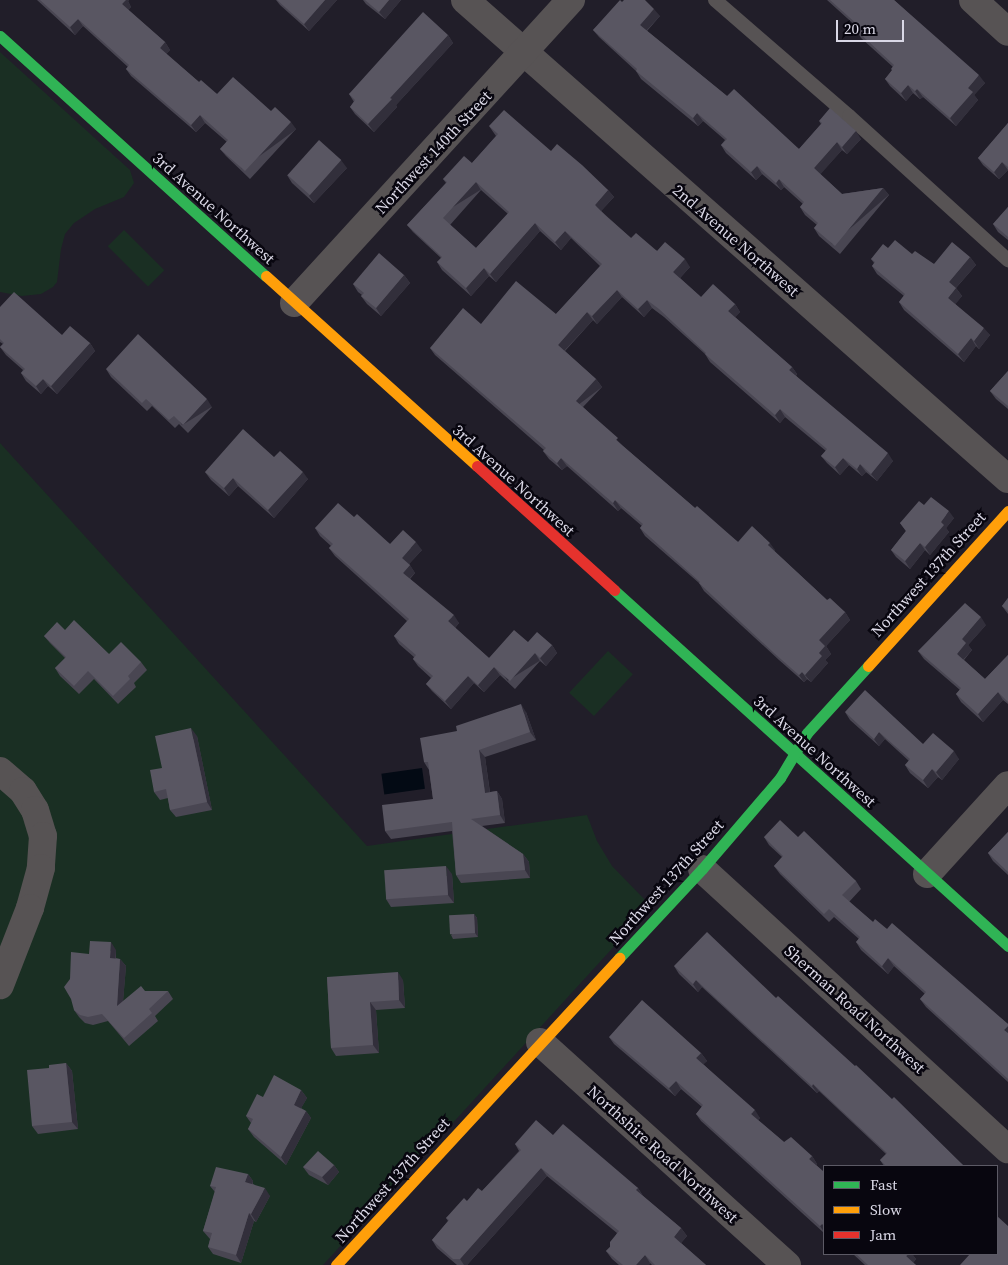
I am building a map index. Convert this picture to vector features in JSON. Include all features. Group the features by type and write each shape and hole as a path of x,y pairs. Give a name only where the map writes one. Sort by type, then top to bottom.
{"street":[{"name":"2nd Avenue Northwest","path":"464,0 1008,479"},
{"name":"Northwest 140th Street","path":"294,303 571,0"},
{"path":"973,0 1008,32"},
{"name":"3rd Avenue Northwest","path":"0,36 1008,946"},
{"name":"Northwest 137th Street","path":"336,1265 540,1042 702,869 780,778 807,732 1008,511"},
{"path":"0,771 23,791 35,810 43,836 41,868 30,908 0,985"},
{"path":"927,874 1008,785"},
{"name":"Sherman Road Northwest","path":"702,869 1008,1149"},
{"name":"Northshire Road Northwest","path":"540,1042 787,1265"}],"lane":[{"path":"715,0 849,116 1008,260"}],"green space":[{"path":"0,52 130,170 134,183 124,197 95,209 74,223 65,234 57,282 53,287 41,294 22,296 0,292"},
{"path":"124,230 164,270 148,287 108,246"},
{"path":"0,443 367,846 587,815 597,841 612,866 651,906 323,1265 0,1265"},
{"path":"608,651 633,674 594,716 569,693"}],"shaded area":[{"path":"422,768 425,789 384,795 381,774"}],"building":[{"path":"40,0 126,0 122,4 165,42 160,48 199,82 201,80 217,94 233,77 271,111 275,107 291,122 245,171 220,149 228,140 200,115 191,125 126,69 129,65 78,19 70,27"},
{"path":"277,0 325,0 304,24"},
{"path":"365,0 389,0 379,12"},
{"path":"620,0 622,2 624,0 645,0 654,9 640,25 727,96 734,89 799,149 822,123 819,121 830,108 856,131 842,147 837,142 814,168 842,194 883,188 835,246 814,228 818,223 800,207 804,202 779,179 776,183 757,166 751,172 721,145 727,139 697,113 693,118 636,71 637,69 593,30"},
{"path":"830,0 894,0 979,75 968,88 973,92 950,118 917,89 915,91 908,85 901,93 885,79 894,65 856,30 859,26"},
{"path":"423,12 448,35 368,124 350,107 355,100 349,94"},
{"path":"504,110 551,151 557,144 608,190 595,205 606,216 631,238 636,233 657,251 665,242 685,259 673,272 701,297 713,284 735,304 728,311 792,367 789,370 888,453 871,474 860,464 857,469 843,458 835,467 821,456 827,449 780,409 775,415 705,354 659,309 647,300 638,309 617,290 592,316 587,312 558,345 596,379 576,401 618,438 616,440 738,542 752,526 770,543 768,545 827,600 830,598 845,612 819,640 825,646 819,653 822,656 805,675 802,672 799,675 774,653 640,528 643,524 615,500 613,503 561,458 557,463 543,451 546,448 430,348 463,308 481,324 516,281 556,314 602,264 565,231 555,242 535,223 490,274 484,268 466,288 437,262 442,257 407,225 447,182 443,179 464,156 472,163 498,134 489,126","holes":["476,182 509,212 476,248 443,218"]},
{"path":"1008,123 1008,167 1002,162 994,172 978,158"},
{"path":"319,140 341,160 310,195 288,175"},
{"path":"1008,207 1008,237 993,224"},
{"path":"895,240 912,254 915,251 934,264 952,242 970,257 949,282 956,288 948,298 984,328 974,341 971,338 958,354 899,302 905,294 872,266 875,262 871,259 883,244 888,248"},
{"path":"379,253 404,275 376,308 361,296 364,293 353,284"},
{"path":"14,292 62,335 70,326 90,343 51,386 43,379 36,386 21,373 25,369 0,347 4,343 0,339 0,307"},
{"path":"138,334 207,399 183,425 174,416 169,420 146,399 142,403 106,369"},
{"path":"1008,371 1008,406 990,391"},
{"path":"243,429 274,457 280,451 303,472 268,510 233,478 224,488 205,472"},
{"path":"931,497 949,511 941,522 944,525 925,547 920,543 905,561 891,550 906,531 900,523 919,501 924,505"},
{"path":"338,503 354,517 357,514 390,544 403,530 416,542 402,558 410,565 403,573 454,615 448,621 489,658 514,630 528,642 537,632 552,645 540,658 535,653 510,681 494,667 478,685 468,676 445,701 426,684 433,676 413,659 416,655 394,636 409,619 329,548 333,544 315,528"},
{"path":"1008,598 1008,611 1002,606"},
{"path":"965,603 981,617 962,639 966,643 957,654 985,679 1008,655 1008,702 998,692 978,714 956,694 961,688 918,651"},
{"path":"74,620 109,654 121,642 141,662 128,676 130,679 113,696 88,671 74,686 55,668 66,657 44,636 57,622 65,630"},
{"path":"865,690 923,744 933,733 954,751 936,772 932,769 923,780 905,765 910,759 879,732 874,739 845,712"},
{"path":"521,704 530,732 479,750 485,793 497,791 500,815 471,819 523,854 525,870 456,875 452,822 385,831 382,805 433,799 428,762 424,762 420,738 457,731 456,726"},
{"path":"191,728 207,802 170,810 166,789 154,792 150,770 162,768 155,736"},
{"path":"780,820 798,837 804,831 856,881 842,895 873,922 875,919 887,929 892,923 1008,1024 1004,1030 1008,1033 1008,1079 920,999 926,992 888,958 882,966 856,942 860,937 829,909 824,914 774,866 783,856 764,837"},
{"path":"1008,832 1008,872 988,853"},
{"path":"446,866 448,895 386,899 384,870"},
{"path":"474,914 475,933 450,934 449,915"},
{"path":"707,932 776,998 778,996 892,1099 894,1097 963,1165 885,1165 880,1160 887,1153 696,980 693,984 674,966"},
{"path":"90,941 111,942 110,958 120,959 117,1006 141,986 145,991 168,991 149,1009 152,1013 124,1038 102,1014 88,1017 80,1015 74,1010 71,999 64,987 70,979 71,952 89,954"},
{"path":"398,972 399,1000 370,1002 373,1045 331,1048 327,977"},
{"path":"642,1000 701,1053 696,1058 755,1110 751,1114 784,1142 791,1137 812,1156 809,1159 823,1171 823,1224 820,1226 696,1114 703,1105 676,1081 669,1088 609,1037"},
{"path":"66,1063 72,1122 32,1126 27,1070 49,1068 49,1065"},
{"path":"274,1075 301,1090 294,1105 306,1111 281,1157 248,1129 253,1119 246,1116 257,1094 263,1097"},
{"path":"536,1120 553,1135 563,1124 638,1188 636,1190 681,1228 674,1237 706,1265 655,1265 645,1255 636,1265 623,1265 606,1251 610,1247 610,1242 619,1231 541,1168 460,1259 453,1259 432,1240 449,1220 446,1218 464,1198 467,1201 478,1188 482,1191 521,1150 515,1144"},
{"path":"318,1151 334,1165 322,1177 303,1167"},
{"path":"216,1167 248,1174 245,1182 265,1188 251,1214 249,1213 236,1255 208,1247 212,1233 203,1231 216,1187 210,1186"},
{"path":"998,1217 1008,1226 1008,1265 960,1265 969,1255 998,1255"},
{"path":"857,1255 908,1255 906,1256 916,1265 868,1265"}],"traffic: fast":[{"path":"0,36 266,276"},
{"path":"614,590 1008,946"},
{"path":"619,958 702,869 780,778 807,733 868,666"}],"traffic: slow":[{"path":"266,276 477,466"},
{"path":"868,666 1008,511"},
{"path":"336,1265 619,958"}],"traffic: jam":[{"path":"477,466 614,590"}]}
